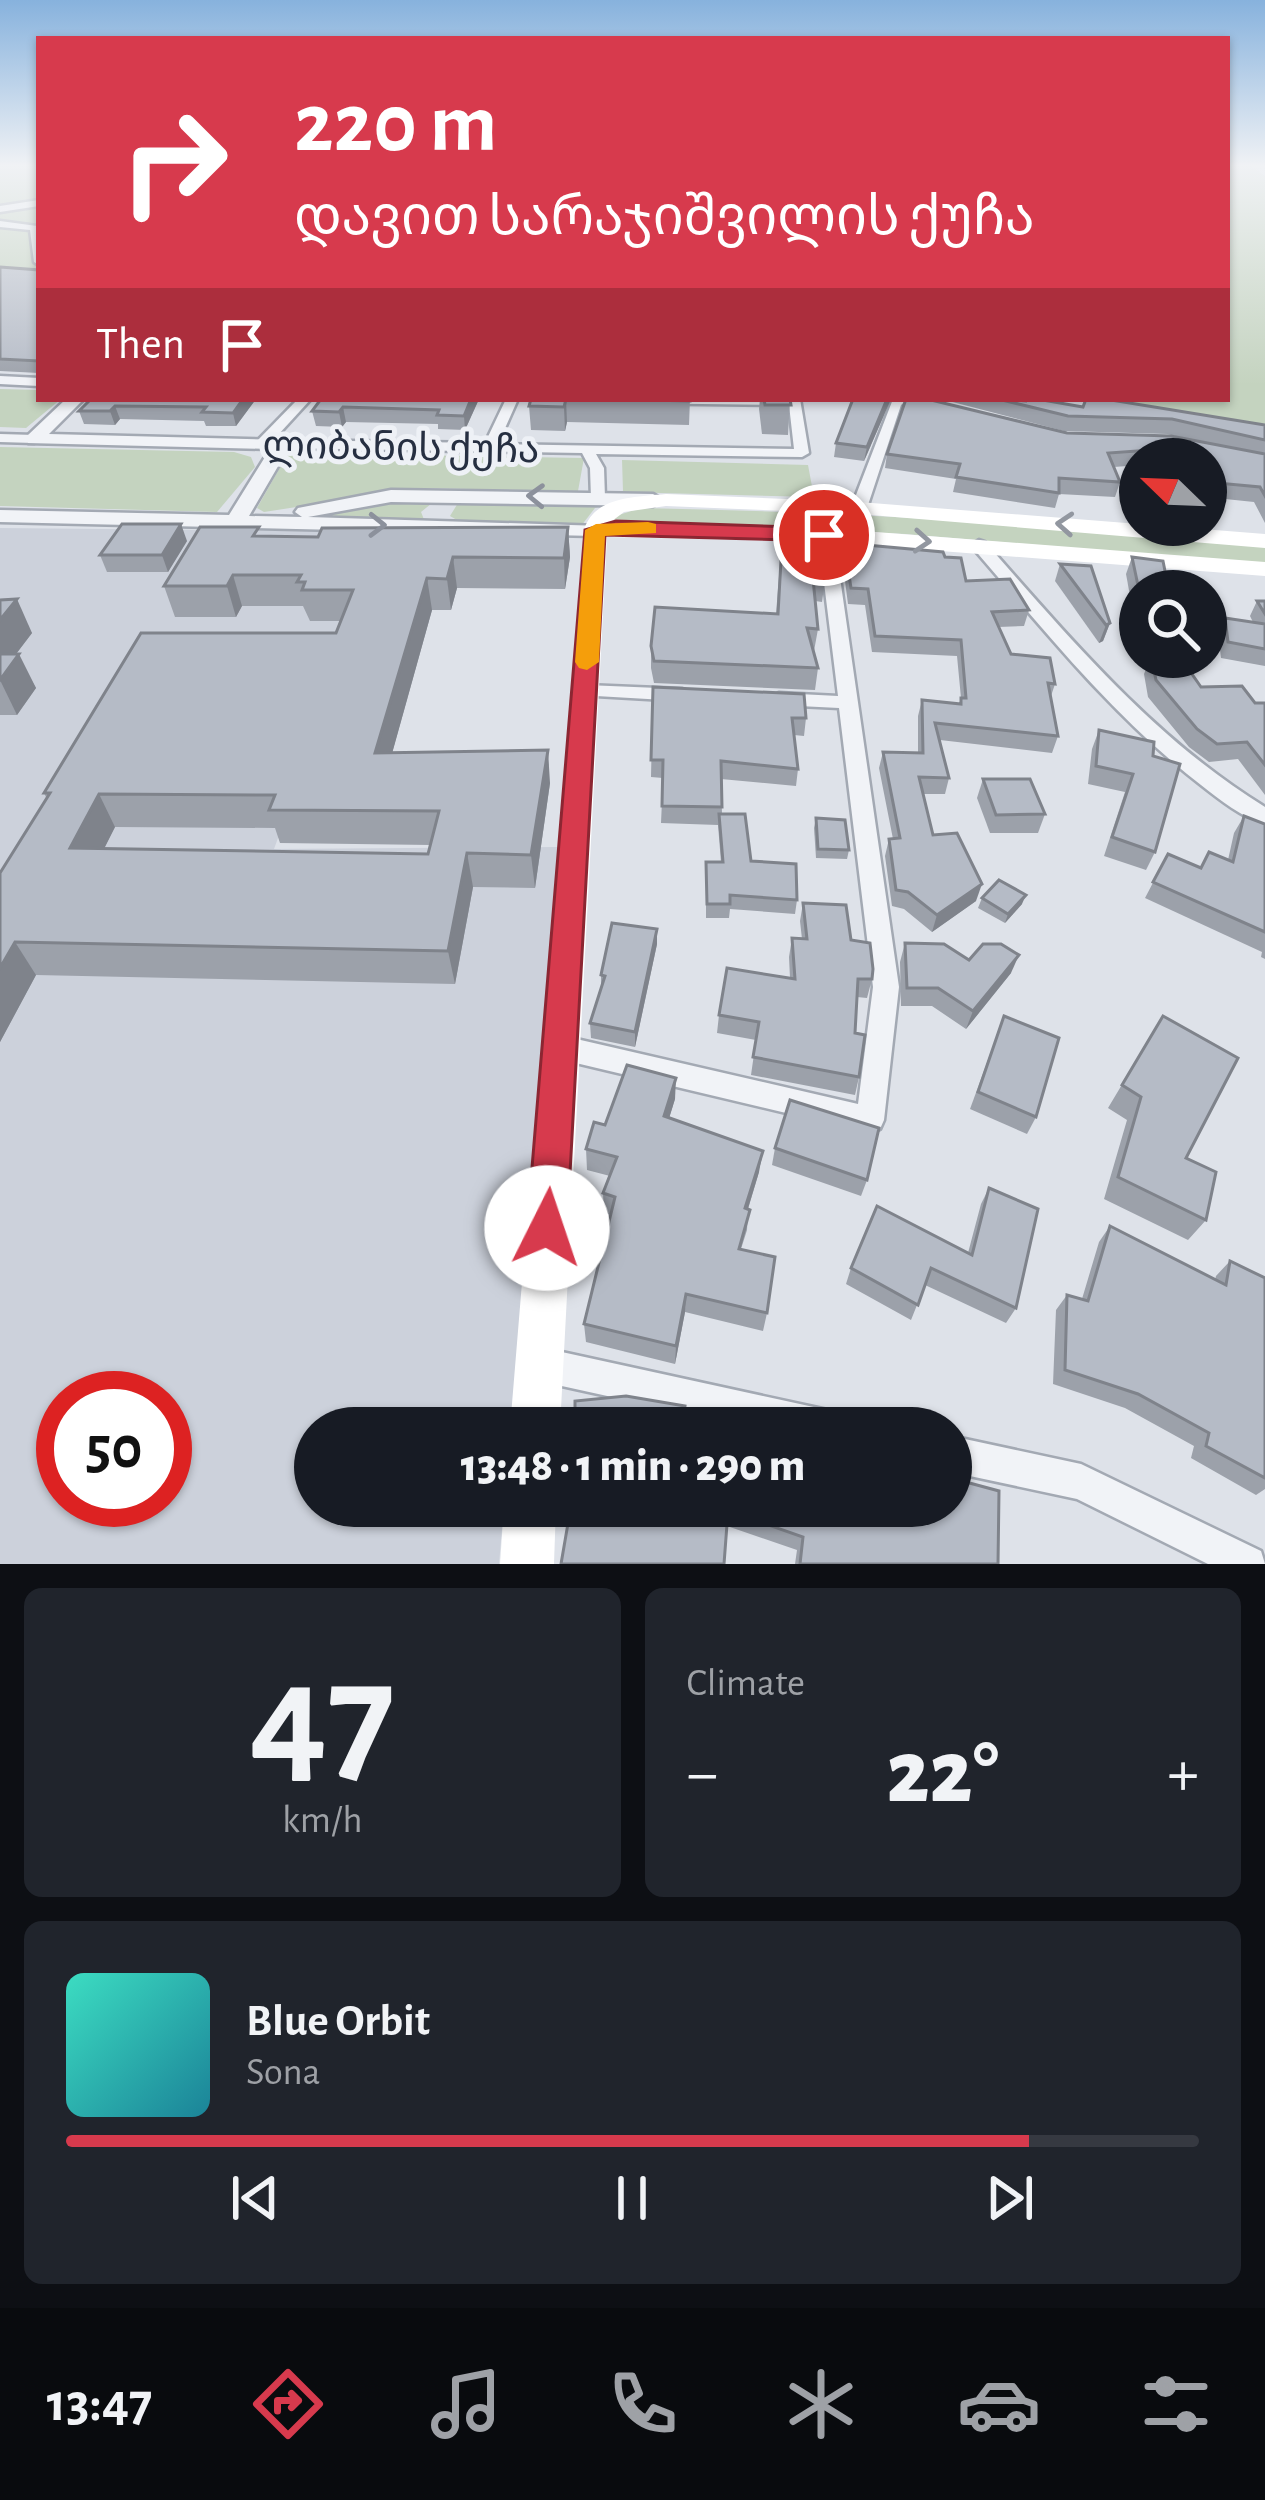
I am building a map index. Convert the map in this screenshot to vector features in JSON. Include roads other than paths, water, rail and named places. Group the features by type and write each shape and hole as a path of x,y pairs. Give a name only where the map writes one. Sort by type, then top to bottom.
{"main road":[{"path":"597,514 597,521 618,506 653,500 859,508 1265,541"},
{"path":"597,514 616,527 980,544 1262,574"},
{"path":"536,1407 597,514"},
{"path":"526,1564 529,1527"}],"street":[{"path":"23,271 36,273"},
{"path":"0,380 36,382"},
{"path":"34,439 73,402"},
{"path":"236,520 272,444 303,402"},
{"path":"490,447 511,402"},
{"name":"ლიბანის ქუჩა","path":"0,438 802,452 795,402"},
{"path":"859,508 898,402"},
{"path":"918,402 930,405"},
{"path":"586,448 597,468 597,514"},
{"path":"454,526 432,516 431,508 438,501 465,494"},
{"name":"ლიბანის ქუჩა","path":"260,521 391,496 465,494 597,514"},
{"name":"ლიბანის ქუჩა","path":"0,516 454,526 597,514 653,500"},
{"path":"980,544 1106,689 1215,789 1265,817"},
{"path":"559,1047 870,1120 886,987 844,702 828,550"},
{"path":"586,691 704,696"},
{"path":"751,698 844,702"},
{"path":"538,1364 736,1407"},
{"path":"972,1459 1081,1482 1248,1564"}]}
